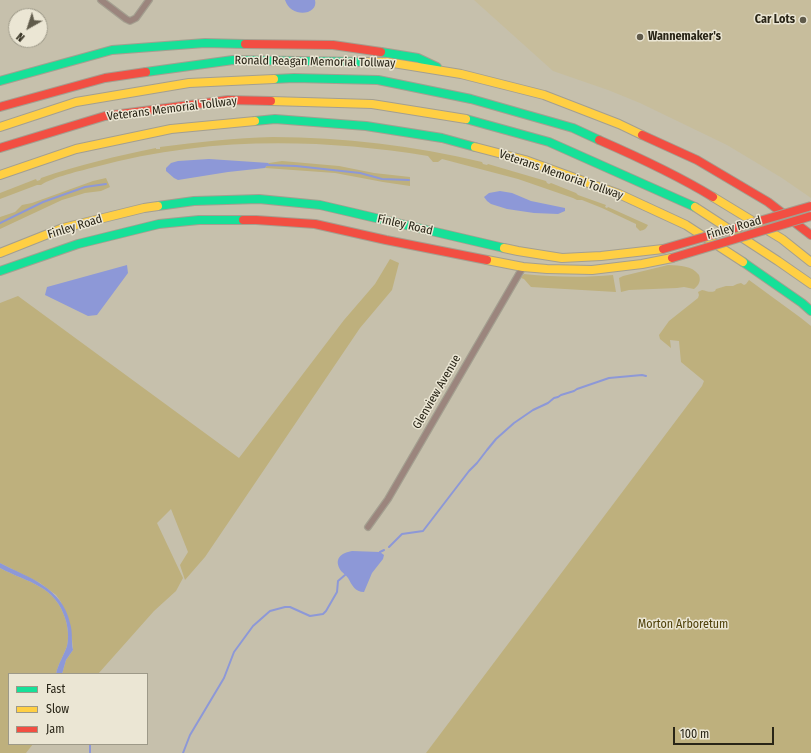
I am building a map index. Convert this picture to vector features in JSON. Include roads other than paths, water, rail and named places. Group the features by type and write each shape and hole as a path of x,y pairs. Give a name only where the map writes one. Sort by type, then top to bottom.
{"main road":[{"path":"0,82 112,50 205,43 332,45 418,58 446,72"},
{"name":"Ronald Reagan Memorial Tollway","path":"0,107 105,78 233,60 387,62 461,74 544,95 619,124 697,160 768,202 811,235"},
{"name":"Ronald Reagan Memorial Tollway","path":"0,127 76,102 189,83 294,78 378,80 471,98 573,128 694,185 782,239 811,262"},
{"name":"Veterans Memorial Tollway","path":"0,148 105,116 228,100 372,104 468,119 549,142 693,206 811,284"},
{"name":"Veterans Memorial Tollway","path":"0,175 76,149 171,129 275,119 366,126 442,138 525,160 619,194 686,225 747,264 811,311"},
{"name":"Finley Road","path":"0,253 63,228 144,208 194,201 259,199 320,205 518,251 562,258 601,256 663,249 811,206"},
{"name":"Finley Road","path":"0,271 78,244 159,224 206,220 256,220 315,224 386,240 523,267 547,270 592,270 642,264 672,258 811,216"}],"street":[{"path":"101,0 130,21 136,18 149,0"},
{"name":"Glenview Avenue","path":"368,527 388,499 523,267"}],"water":[{"path":"285,0 315,0 315,5 309,12 298,12 288,6"},
{"path":"209,159 269,163 265,168 178,180 166,171 166,168 171,163 178,161"},
{"path":"500,191 512,193 531,201 565,208 565,211 558,214 534,213 507,209 491,204 484,197 489,193"},
{"path":"127,265 128,273 97,315 88,316 45,295 47,287"},
{"path":"352,551 380,552 384,555 383,559 372,573 364,592 358,591 354,588 339,567 339,557"},
{"path":"0,563 43,585 60,601 66,611 71,626 73,650 66,660 62,673 56,673 67,646 68,630 61,609 48,592 31,582 0,568"}],"waterway":[{"path":"266,165 296,166 360,173 382,179 409,180"},
{"path":"0,223 43,202 85,187 106,184"},
{"path":"389,547 402,534 423,531 469,471 496,439 514,423 533,410 561,395 609,378 642,375 646,376"},
{"path":"380,552 384,550"},
{"path":"183,753 190,735 224,678 234,652 253,626 270,611 285,607 290,607 310,616 323,614 337,592 338,581 345,575"},
{"path":"90,745 90,753"}],"place":[{"name":"Car Lots","path":"803,20"},
{"name":"Wannemaker's","path":"640,37"}],"park label":[{"name":"Morton Arboretum","path":"683,625"}]}
